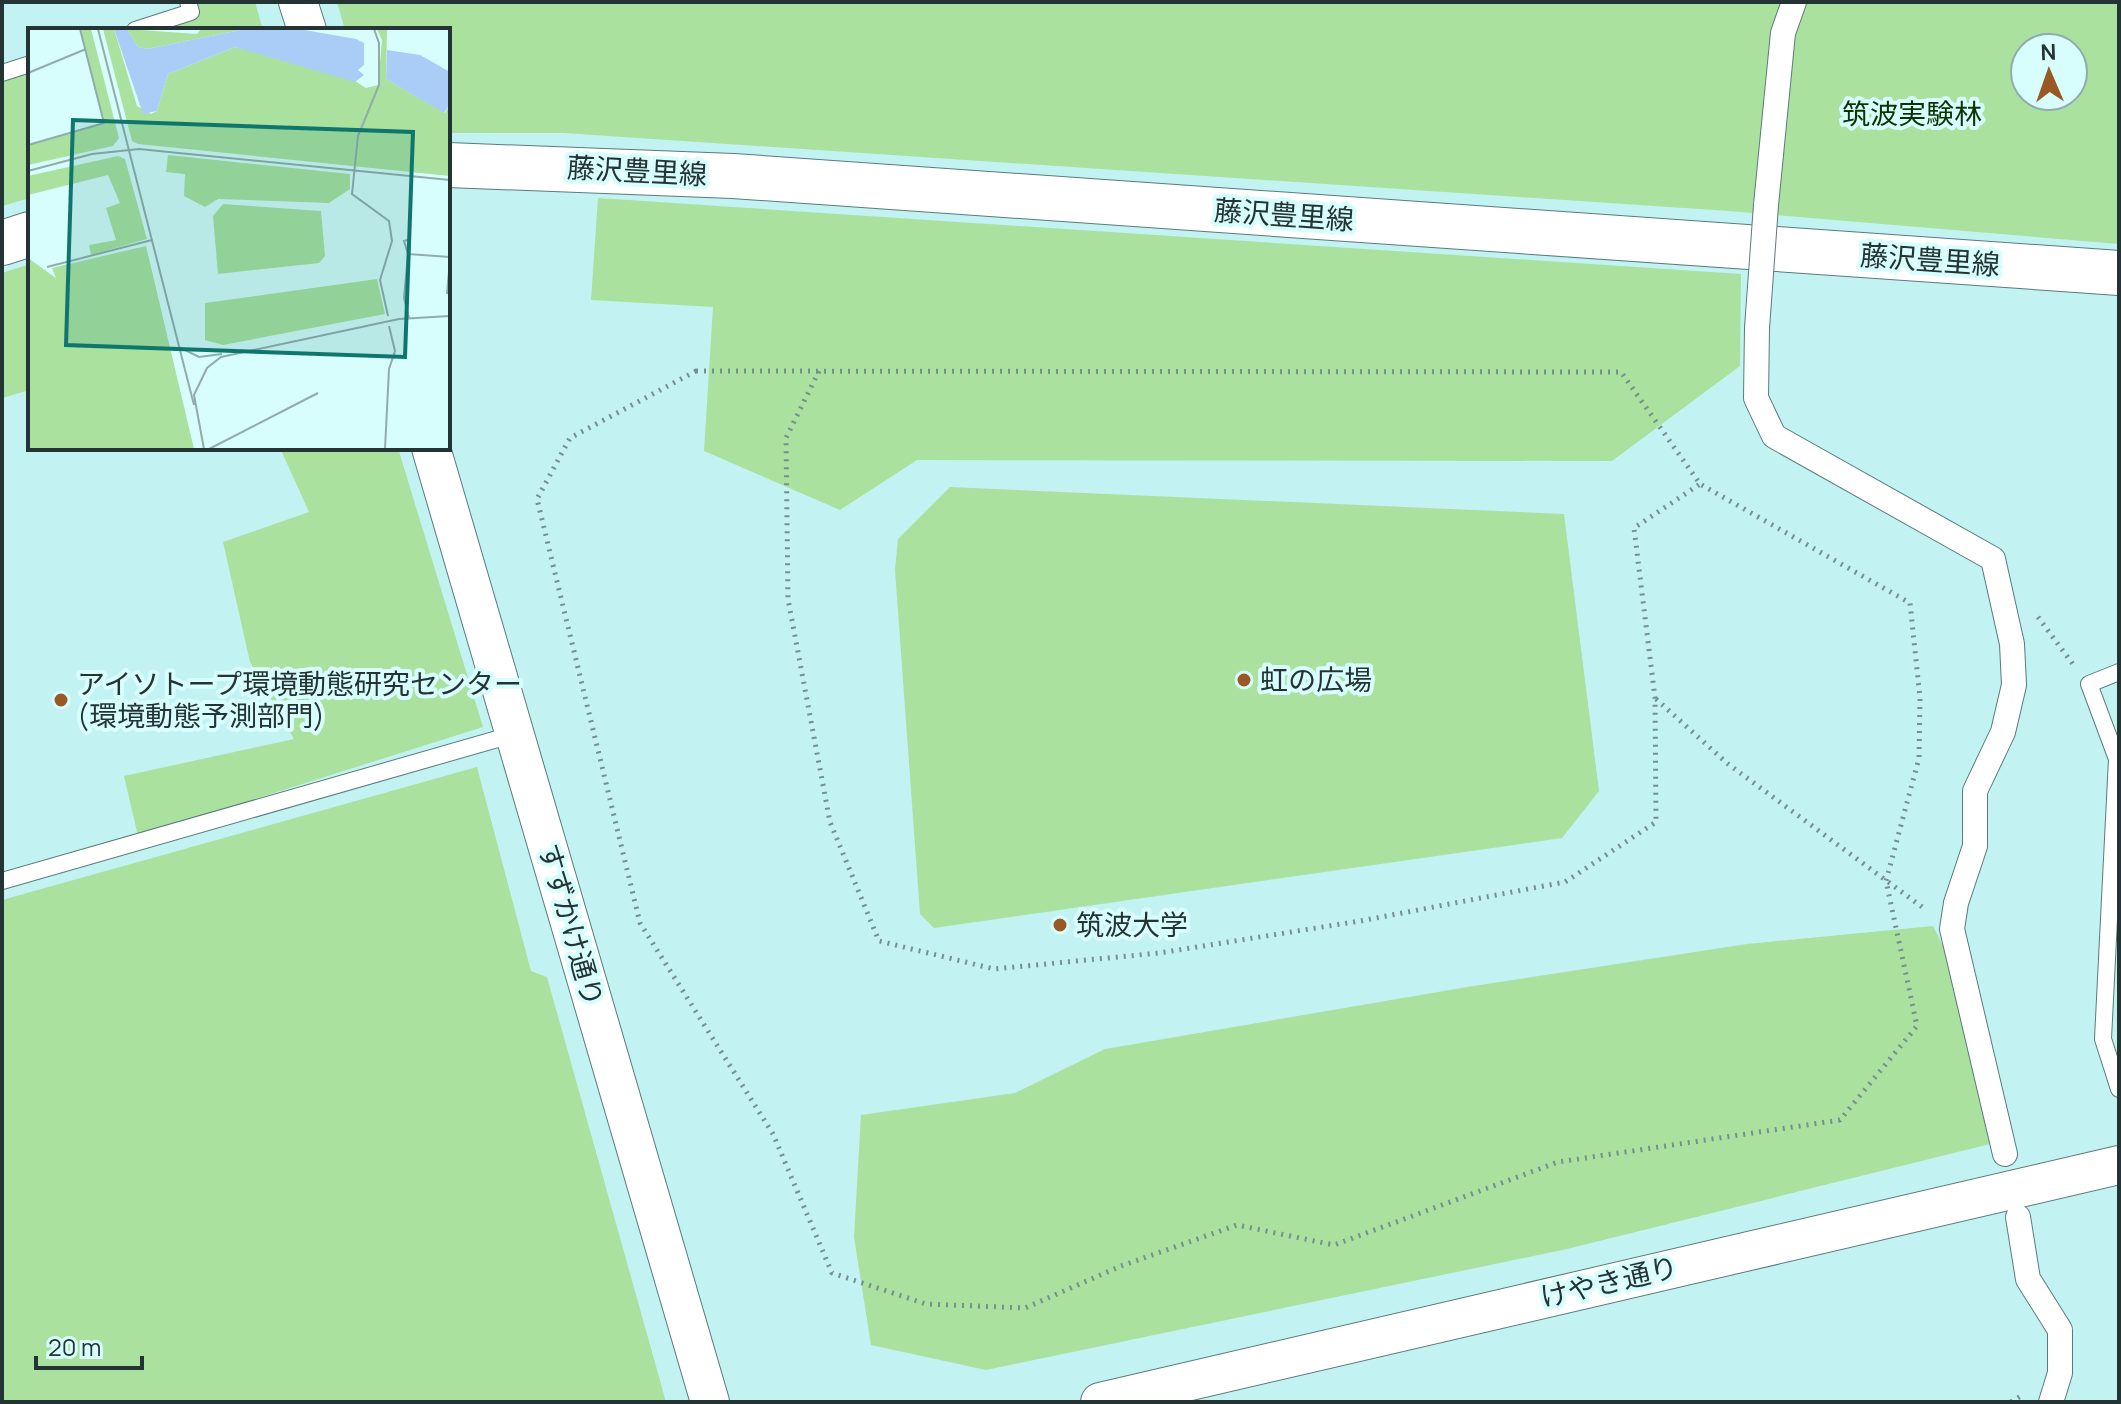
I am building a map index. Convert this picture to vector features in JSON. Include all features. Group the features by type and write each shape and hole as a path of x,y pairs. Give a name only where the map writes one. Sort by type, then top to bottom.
{"main road":[{"name":"藤沢豊里線","path":"450,165 733,176 2119,273"},
{"path":"2,243 28,235"}],"street":[{"path":"298,2 306,28"},
{"path":"1794,2 1783,33 1766,205 1757,328 1756,398 1774,436 1993,559 2012,644 2014,685 2003,732 1975,791 1975,846 1956,903 1952,929 2005,1154"},
{"name":"すずかけ通り","path":"432,450 713,1395"},
{"name":"けやき通り","path":"1100,1402 2119,1165"},
{"path":"2018,1217 2028,1279 2060,1330 2060,1373 2051,1402"}],"lane":[{"path":"141,28 191,12 188,2"},
{"path":"2,73 28,65"},
{"path":"2119,672 2089,684 2118,759 2103,1039 2119,1089"},
{"path":"2,881 516,734"}],"path":[{"path":"696,371 1621,372 1700,484 1910,603 1920,698 1919,758 1886,881 1917,1026 1840,1120 1558,1162 1334,1245 1237,1225 1121,1266 1025,1308 926,1304 832,1273 773,1134 640,923 537,499 570,438 696,371"},
{"path":"819,371 786,438 788,599 830,822 879,941 994,969 1159,953 1360,921 1565,882 1656,822 1655,698 1634,528 1700,484"},
{"path":"1655,698 1728,764 1952,929"}],"shaded area":[{"name":"筑波大学","path":"2,2 2119,2 2119,1402 2,1402"}],"green space":[{"path":"188,2 255,2 262,28 141,28 190,12"},
{"name":"筑波実験林","path":"337,2 2119,2 2119,244 1729,211 564,133 450,133 450,28 344,28"},
{"path":"28,65 28,199 2,206 2,73"},
{"path":"598,198 1741,274 1740,366 1612,461 917,460 840,510 704,451 713,307 591,300"},
{"path":"28,265 28,391 2,398 2,273"},
{"path":"281,450 399,450 483,727 138,836 124,776 294,739 250,662 223,542 309,512"},
{"name":"虹の広場","path":"950,487 1564,514 1599,791 1562,838 934,928 920,914 895,570 898,539"},
{"path":"477,767 531,971 547,977 666,1402 2,1402 2,900"},
{"path":"1933,926 1960,980 1990,1144 1567,1249 986,1370 871,1345 854,1237 861,1115 1015,1093 1105,1049 1467,987 1747,944"}],"place":[{"name":"虹の広場","path":"1244,680"},
{"name":"アイソトープ環境動態研究センター (環境動態予測部門)","path":"61,700"},
{"name":"筑波大学","path":"1060,925"}]}
